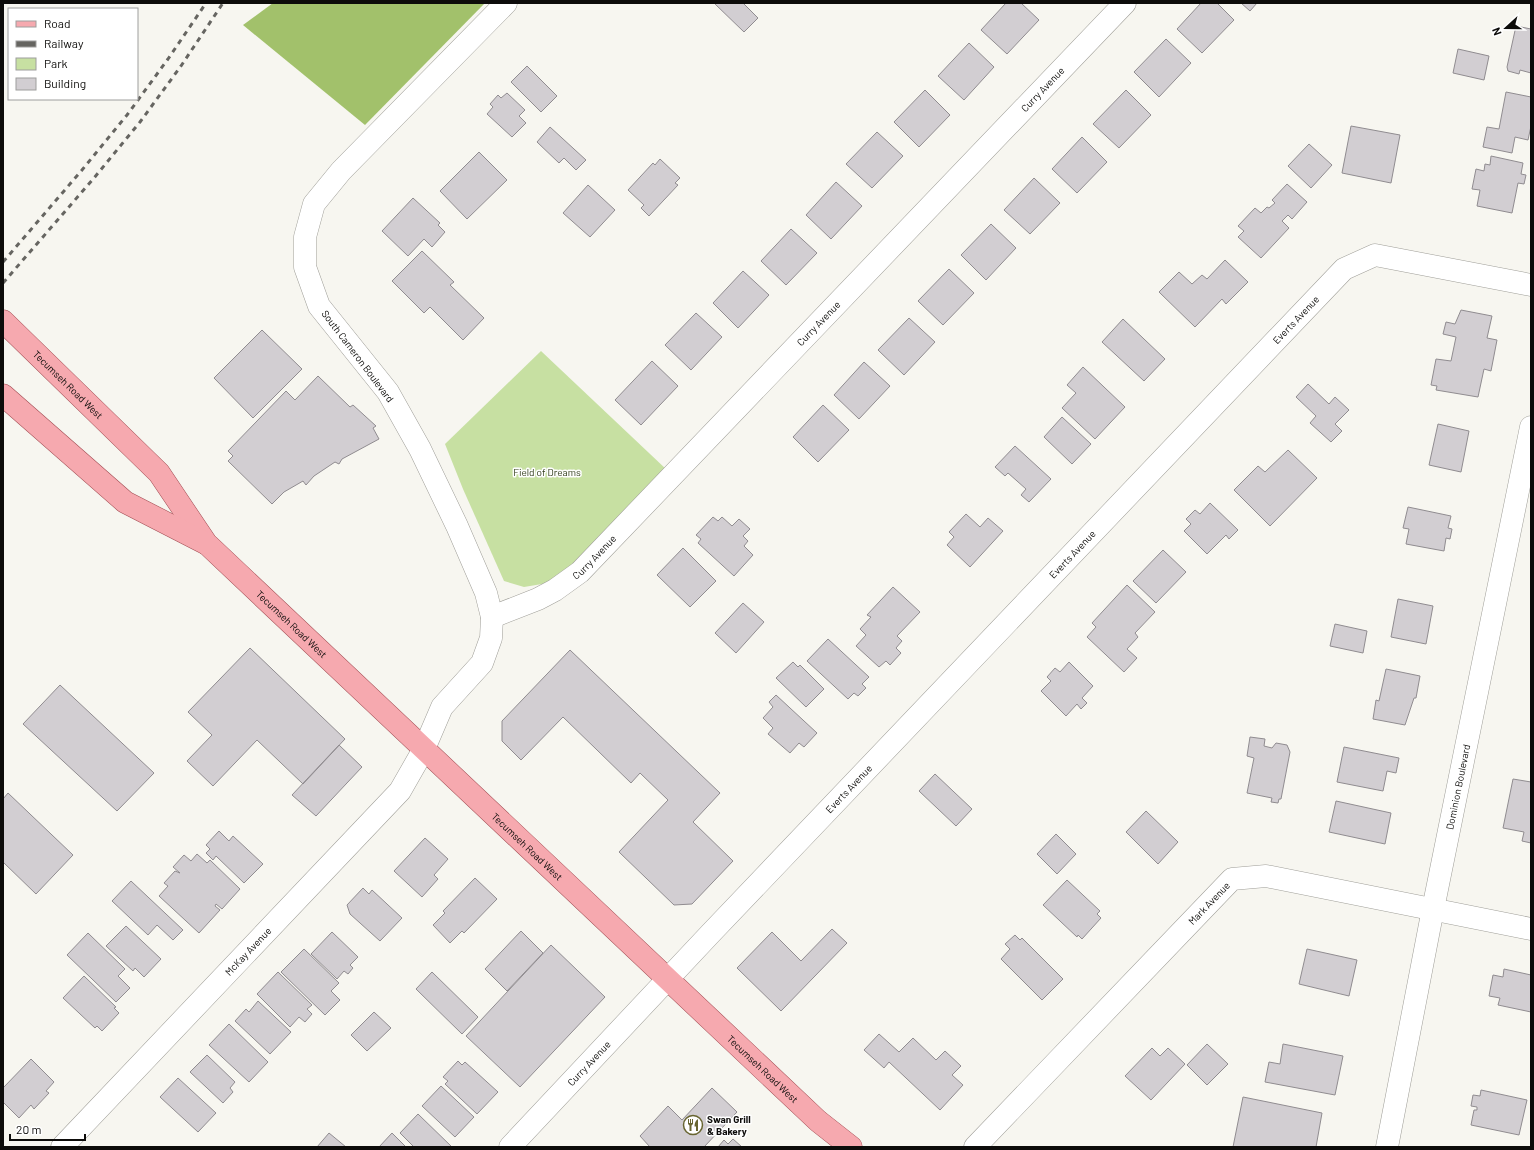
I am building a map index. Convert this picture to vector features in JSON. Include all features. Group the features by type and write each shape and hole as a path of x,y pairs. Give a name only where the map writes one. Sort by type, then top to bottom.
{"main road":[{"name":"Tecumseh Road West","path":"3,321 159,472 206,543 818,1120 852,1147"},
{"name":"Tecumseh Road West","path":"3,395 125,502 206,543"}],"street":[{"name":"South Cameron Boulevard","path":"424,749 442,707 482,663 491,638 492,617 486,593 463,539 420,449 388,392 319,306 305,267 305,237 314,204 341,172 506,3"},
{"name":"Curry Avenue","path":"492,617 538,599 555,590 580,572 1125,3"},
{"name":"Everts Avenue","path":"668,979 1344,269 1375,255 1531,285"},
{"name":"Dominion Boulevard","path":"1387,1147 1433,909 1531,428"},
{"name":"McKay Avenue","path":"62,1147 400,791 424,749"},
{"name":"Mark Avenue","path":"975,1147 1232,879 1266,876 1531,929"},
{"name":"Curry Avenue","path":"510,1147 668,979"}],"green space":[{"path":"273,3 485,3 365,125 243,25"},
{"name":"Field of Dreams","path":"541,351 667,470 582,558 548,583 524,587 504,581 463,489 445,444"}],"building":[{"path":"714,3 743,3 758,18 744,32"},
{"path":"1006,3 1021,3 1039,20 1007,54 981,30"},
{"path":"1201,3 1217,3 1234,20 1202,53 1177,29"},
{"path":"1241,3 1257,3 1250,11"},
{"path":"1516,26 1531,29 1531,73 1520,70 1519,74 1508,71 1507,67"},
{"path":"1166,39 1191,63 1159,97 1134,72"},
{"path":"969,43 994,67 964,100 938,76"},
{"path":"1458,49 1489,56 1484,80 1453,73"},
{"path":"527,66 557,96 541,112 511,82"},
{"path":"925,90 950,115 919,147 894,122"},
{"path":"1126,90 1151,115 1119,148 1093,124"},
{"path":"1506,92 1531,97 1531,126 1528,140 1515,137 1512,153 1483,147 1487,127 1499,129"},
{"path":"507,93 525,110 519,116 526,123 512,137 487,114 493,107 490,104 498,95 501,98"},
{"path":"1351,126 1400,135 1391,183 1342,173"},
{"path":"550,127 586,160 576,170 564,158 559,163 537,142"},
{"path":"877,132 903,156 872,188 846,164"},
{"path":"1082,137 1107,162 1077,193 1052,169"},
{"path":"1309,144 1332,165 1311,188 1288,166"},
{"path":"479,152 507,180 467,219 440,191"},
{"path":"1491,156 1523,163 1521,174 1526,175 1524,184 1518,183 1512,213 1477,206 1480,190 1472,189 1476,169 1484,171 1485,164 1490,165"},
{"path":"660,159 680,178 675,183 678,185 649,216 641,208 644,205 628,190 653,163 655,165"},
{"path":"1034,178 1060,203 1030,234 1004,210"},
{"path":"836,182 862,206 831,239 806,215"},
{"path":"1287,184 1307,202 1292,219 1288,215 1282,221 1289,228 1261,258 1238,237 1244,231 1238,226 1255,208 1261,213 1267,207 1269,208 1275,203 1272,200"},
{"path":"588,185 615,210 590,237 563,213"},
{"path":"413,198 440,223 438,225 445,232 432,247 424,239 408,256 382,231"},
{"path":"991,224 1016,248 986,280 961,255"},
{"path":"791,229 817,253 786,285 761,261"},
{"path":"422,251 454,282 450,285 484,318 463,340 430,307 424,313 392,281"},
{"path":"1225,260 1248,282 1226,304 1222,299 1195,327 1159,292 1179,272 1192,284 1202,275 1207,279"},
{"path":"949,269 974,293 943,325 918,301"},
{"path":"743,271 769,295 738,328 713,303"},
{"path":"1461,310 1492,316 1487,338 1497,340 1491,371 1484,369 1478,397 1436,390 1437,386 1431,385 1436,359 1451,361 1456,337 1443,334 1446,322 1455,324"},
{"path":"696,313 722,337 691,370 665,345"},
{"path":"909,318 935,342 904,375 878,350"},
{"path":"1123,319 1165,359 1144,381 1102,342"},
{"path":"262,330 302,369 253,418 214,378"},
{"path":"652,361 678,386 641,425 615,400"},
{"path":"864,362 890,386 859,419 834,395"},
{"path":"1083,367 1125,407 1095,439 1062,408 1076,393 1067,385"},
{"path":"318,376 350,407 353,405 376,426 373,428 379,439 342,459 339,464 335,462 314,476 306,485 303,481 284,492 272,504 228,461 233,456 228,451 286,391 295,400"},
{"path":"1308,384 1329,404 1335,397 1349,410 1335,424 1342,431 1331,442 1310,423 1316,416 1296,397"},
{"path":"823,405 849,430 818,462 793,437"},
{"path":"1062,417 1091,444 1072,464 1044,437"},
{"path":"1438,424 1469,431 1461,472 1429,465"},
{"path":"1015,446 1051,479 1029,502 1021,495 1026,489 1008,473 1005,476 995,467"},
{"path":"1288,450 1317,478 1270,526 1234,490 1258,466 1265,472"},
{"path":"1210,503 1238,530 1229,539 1226,535 1207,554 1184,531 1191,524 1186,519 1195,510 1200,514"},
{"path":"1408,507 1451,516 1448,528 1452,529 1450,539 1446,538 1444,551 1406,544 1409,529 1403,528"},
{"path":"966,514 980,527 988,518 1003,531 970,567 947,545 954,537 949,532"},
{"path":"713,517 718,521 722,517 732,526 739,519 750,529 743,536 748,541 744,546 753,555 734,576 698,543 701,539 696,535"},
{"path":"683,548 716,581 690,607 657,575"},
{"path":"1163,550 1186,572 1156,603 1133,581"},
{"path":"1127,585 1155,612 1135,633 1138,637 1127,649 1137,658 1124,672 1087,637 1096,627 1092,623"},
{"path":"893,587 920,612 897,636 902,641 896,648 901,653 890,665 886,661 879,667 856,646 866,635 860,629 871,617 867,615"},
{"path":"1398,599 1433,606 1426,644 1391,637"},
{"path":"743,603 764,622 736,653 715,633"},
{"path":"1335,624 1367,631 1363,653 1330,646"},
{"path":"828,639 869,677 862,684 866,688 858,696 854,693 848,699 807,661"},
{"path":"250,648 345,739 303,784 257,740 213,786 187,761 212,735 188,712"},
{"path":"570,650 720,793 693,822 733,861 692,904 674,905 619,852 668,800 640,773 631,783 563,717 521,760 502,741 502,721"},
{"path":"793,662 798,667 800,665 824,689 806,707 776,678"},
{"path":"1069,662 1093,686 1082,698 1087,703 1081,709 1077,704 1066,716 1041,691 1051,681 1047,677 1055,668 1060,672"},
{"path":"1386,669 1420,676 1416,698 1414,698 1405,725 1373,719 1376,700 1379,701"},
{"path":"60,685 154,773 117,811 23,724"},
{"path":"776,695 817,733 804,747 799,743 790,753 768,734 773,728 763,718 773,707 769,702"},
{"path":"1250,737 1265,739 1264,746 1272,748 1276,743 1287,745 1290,752 1281,799 1279,799 1278,803 1271,802 1272,798 1247,793 1254,758 1247,756"},
{"path":"339,745 362,767 316,816 292,795"},
{"path":"1344,747 1399,758 1396,773 1387,771 1383,791 1337,782"},
{"path":"935,774 972,809 956,826 919,791"},
{"path":"1513,779 1531,782 1531,843 1522,841 1524,832 1503,828"},
{"path":"8,793 73,855 36,894 3,862 3,799"},
{"path":"1336,801 1391,813 1385,844 1329,832"},
{"path":"1146,811 1178,842 1158,864 1126,832"},
{"path":"219,831 229,841 233,836 263,864 244,883 216,856 213,860 206,853 210,849 206,845"},
{"path":"1056,834 1076,854 1057,874 1037,854"},
{"path":"425,838 448,859 434,875 438,879 422,897 394,871"},
{"path":"197,854 207,863 210,860 240,889 222,909 216,904 215,906 220,910 199,933 159,896 168,886 164,883 175,871 180,873 173,867 184,855 191,861"},
{"path":"475,878 497,899 464,933 462,931 450,943 433,925 445,913 443,911"},
{"path":"1067,880 1100,911 1097,914 1101,918 1082,939 1078,935 1077,937 1043,905"},
{"path":"131,881 183,930 173,940 157,925 148,935 112,901"},
{"path":"363,888 369,894 372,890 402,918 380,941 350,914 347,905"},
{"path":"126,926 161,959 144,977 135,968 133,971 106,946"},
{"path":"832,929 847,943 781,1011 737,968 772,932 801,961"},
{"path":"521,931 543,953 507,991 485,969"},
{"path":"332,932 358,957 350,965 353,968 348,974 344,971 337,979 311,954"},
{"path":"88,933 125,969 118,976 130,988 116,1002 67,955"},
{"path":"1015,935 1020,940 1022,938 1063,979 1042,1000 1001,959 1010,949 1005,944"},
{"path":"551,945 605,997 520,1087 466,1036"},
{"path":"304,949 339,983 331,991 340,1000 325,1015 281,972"},
{"path":"1307,949 1357,960 1349,996 1299,984"},
{"path":"1504,969 1531,975 1531,1012 1498,1005 1500,998 1489,996 1493,975 1503,977"},
{"path":"278,972 312,1005 307,1009 312,1014 305,1022 299,1017 290,1027 257,994"},
{"path":"432,972 478,1017 462,1034 416,989"},
{"path":"84,976 116,1007 114,1008 119,1013 102,1031 97,1026 95,1028 63,998"},
{"path":"258,1001 291,1032 270,1054 235,1021 246,1009 249,1012"},
{"path":"374,1012 391,1028 367,1051 351,1035"},
{"path":"229,1024 268,1062 249,1082 209,1045"},
{"path":"879,1034 899,1052 913,1038 936,1060 945,1051 961,1066 952,1075 963,1085 940,1110 889,1062 884,1068 864,1050"},
{"path":"1207,1044 1228,1064 1207,1085 1187,1065"},
{"path":"1283,1044 1343,1056 1335,1095 1265,1082 1269,1062 1280,1064"},
{"path":"1152,1048 1160,1056 1168,1048 1185,1064 1151,1100 1125,1076"},
{"path":"207,1055 235,1082 230,1088 233,1092 223,1103 190,1072"},
{"path":"31,1059 54,1082 46,1091 49,1093 34,1109 31,1105 19,1118 3,1102 3,1088"},
{"path":"458,1061 462,1065 465,1062 498,1092 477,1114 445,1084 448,1081 443,1077"},
{"path":"178,1078 216,1113 198,1132 160,1097"},
{"path":"441,1086 474,1117 455,1137 422,1106"},
{"path":"712,1088 737,1112 704,1147 650,1147 640,1136 668,1106 682,1120"},
{"path":"1481,1090 1527,1100 1519,1135 1471,1125 1474,1110 1477,1110 1477,1107 1471,1106 1473,1095 1480,1096"},
{"path":"1243,1097 1322,1113 1316,1147 1233,1147"},
{"path":"418,1114 452,1147 414,1147 400,1133"},
{"path":"329,1133 346,1147 317,1147"},
{"path":"392,1133 406,1147 379,1147"},
{"path":"733,1139 742,1147 718,1147 724,1140 728,1144"}],"railway":[{"path":"138,100 206,3"},
{"path":"3,283 94,178 140,122 181,66 223,3"},
{"path":"3,262 82,170 138,100"}],"place":[{"name":"Swan Grill & Bakery","path":"693,1125"}]}
